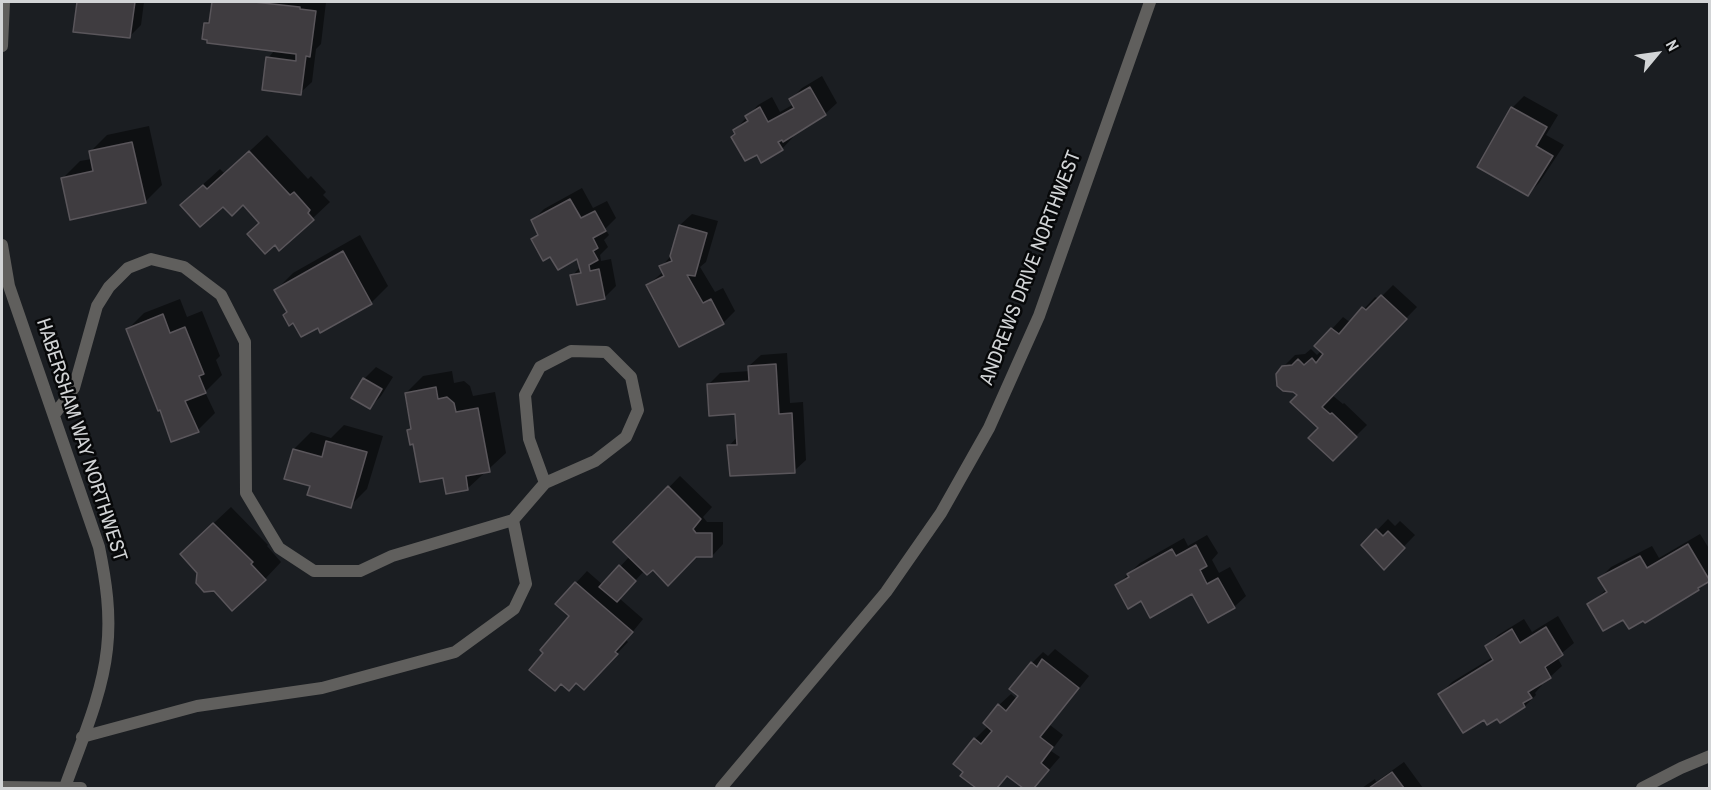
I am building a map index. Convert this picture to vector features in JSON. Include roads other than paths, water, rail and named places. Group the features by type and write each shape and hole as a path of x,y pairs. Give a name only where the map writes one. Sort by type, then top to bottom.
{"street":[{"path":"2,46 4,2"},
{"name":"ANDREWS DRIVE NORTHWEST","path":"721,789 886,592 941,513 990,428 1039,316 1150,2"},
{"name":"HABERSHAM WAY NORTHWEST","path":"2,245 9,286 99,547 106,580 109,612 107,650 100,687 65,787"},
{"path":"54,416 74,388 96,306 128,268 151,259 184,267 221,295 245,342 246,493 279,548 314,572 360,571 392,556 513,520 545,483 595,461 626,437 638,410 631,376 606,351 571,351 540,367 525,395 530,439 545,483"},
{"path":"82,737 197,706 322,688 454,652 514,609 526,584 513,520"},
{"path":"1642,789 1681,768 1710,756"},
{"path":"2,787 81,789"}]}
